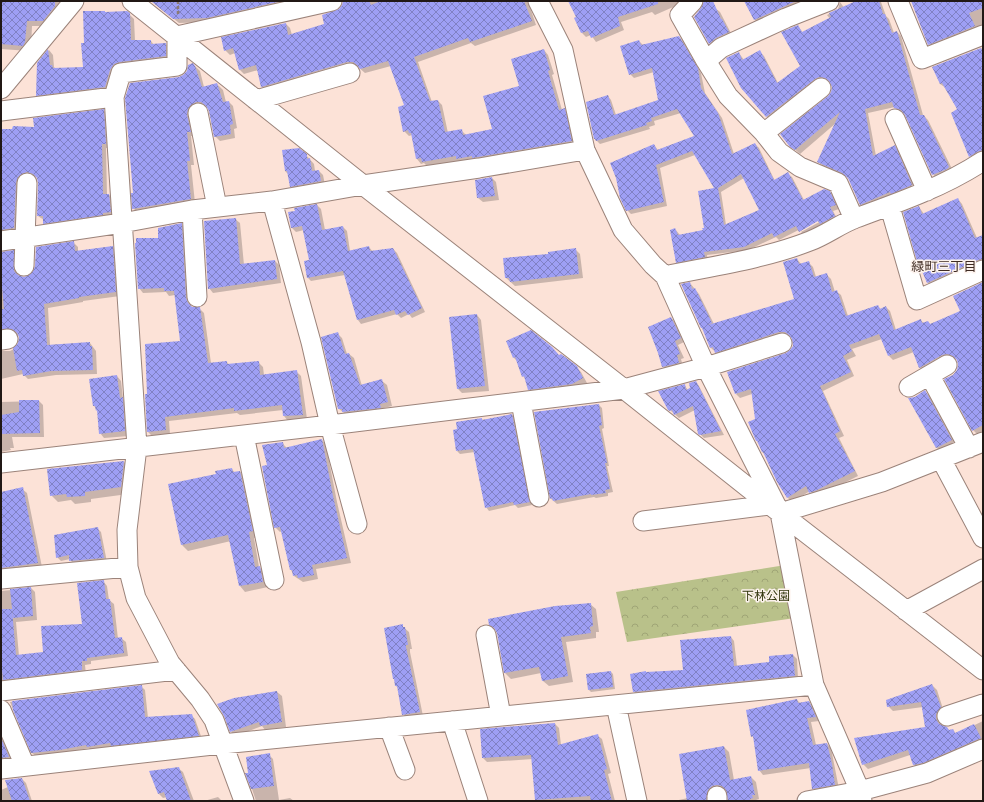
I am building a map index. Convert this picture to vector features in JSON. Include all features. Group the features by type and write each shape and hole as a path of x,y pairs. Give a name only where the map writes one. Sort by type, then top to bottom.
{"street":[{"path":"1,89 74,1"},
{"path":"132,1 775,509 983,670"},
{"path":"177,36 332,1"},
{"path":"538,1 562,50 585,150 622,230 653,265 665,276 706,366 775,509 814,685 861,796"},
{"path":"693,1 680,15 706,62 728,96 764,133 779,152 800,167 838,183 854,219"},
{"path":"706,62 721,48 786,18 829,1"},
{"path":"898,1 922,59 983,35"},
{"path":"177,36 177,66 121,73 114,97 137,447 127,530 128,567 136,598 170,663 200,699 214,720 244,801"},
{"path":"256,100 350,73"},
{"path":"764,133 820,88"},
{"path":"1,111 114,97"},
{"path":"198,114 217,207"},
{"path":"895,119 927,191"},
{"path":"1,241 122,223 192,210 272,201 585,150"},
{"path":"665,276 765,255 810,241 854,219 890,207 981,169"},
{"path":"24,266 27,183"},
{"path":"272,201 311,342 330,425 357,524"},
{"path":"890,207 917,300 983,270"},
{"path":"192,210 197,298"},
{"path":"1,463 624,389 782,343"},
{"path":"909,387 947,365"},
{"path":"643,521 775,509 882,482 976,445 930,376"},
{"path":"522,402 539,497"},
{"path":"244,435 274,580"},
{"path":"941,459 983,538"},
{"path":"1,578 128,567"},
{"path":"906,611 983,569"},
{"path":"486,636 501,716"},
{"path":"1,691 176,670"},
{"path":"1,769 222,744 814,685"},
{"path":"947,716 983,704"},
{"path":"616,705 637,801"},
{"path":"1,710 25,766"},
{"path":"452,721 478,801"},
{"path":"390,727 405,770"},
{"path":"807,801 861,796 927,773 983,749"}],"green space":[{"name":"下林公園","path":"792,564 802,617 627,642 616,592"}],"building":[{"path":"1,1 55,1 55,6 43,21 27,21 25,42 23,46 1,44"},
{"path":"151,1 282,1 207,18 173,19"},
{"path":"343,1 369,1 371,5 381,1 524,1 532,21 470,42 468,38 414,57 430,101 438,100 445,132 462,129 463,135 492,129 483,96 519,86 511,59 544,49 550,70 548,71 559,110 565,108 572,141 472,158 472,156 456,159 456,156 422,162 421,158 416,159 411,133 409,133 408,130 403,132 398,107 404,105 388,61 360,69 353,62 347,62 261,87 256,65 239,70 233,48 224,51 221,37 286,23 288,35 324,24 322,15 339,9"},
{"path":"568,1 658,1 658,4 618,17 620,26 591,38 588,31 581,33 574,18 576,17"},
{"path":"704,1 713,1 729,32 716,38 709,44 694,17"},
{"path":"744,1 796,1 754,20"},
{"path":"856,1 879,1 892,33 897,31 920,115 924,115 949,167 932,175 905,115 901,110 894,108 892,102 865,109 873,156 895,145 912,185 891,194 890,192 860,205 848,178 842,173 817,162 840,112 795,150 790,147 780,134 828,96 832,87 829,81 825,78 819,77 815,79 766,117 741,88 726,58 739,52 742,60 760,50 777,83 800,66 781,32 798,25 802,32 831,17 829,13"},
{"path":"911,1 983,1 983,8 969,13 975,26 928,45"},
{"path":"83,11 127,11 130,13 131,40 151,40 151,44 166,43 166,56 114,64 110,70 105,87 36,96 37,63 48,49 50,65 52,65 53,68 83,67 81,43 84,43"},
{"path":"679,36 698,68 701,88 718,113 732,154 755,143 774,180 788,172 803,200 824,189 830,191 836,205 830,207 835,216 820,224 818,221 799,232 796,226 774,237 772,233 744,247 704,252 705,257 676,263 670,230 675,228 678,235 703,230 702,228 704,228 698,191 714,188 692,151 656,165 664,202 626,211 620,198 616,178 610,163 654,144 657,150 694,136 677,109 651,118 652,121 646,123 647,125 596,141 594,139 586,102 608,95 614,115 658,100 652,68 629,75 620,46 639,40 641,45","holes":["741,174 759,210 724,225 718,188"]},
{"path":"981,48 983,53 983,150 969,157 951,113 957,109 942,83 940,84 932,67"},
{"path":"193,63 202,87 217,83 223,102 229,101 233,124 230,125 231,134 214,137 209,111 206,106 201,102 196,102 191,105 188,109 187,115 191,132 187,132 190,161 187,161 191,199 132,209 131,193 133,193 125,98 130,83 179,77 187,71 188,65"},
{"path":"104,109 106,144 102,144 103,194 109,194 111,212 103,213 103,215 43,224 43,216 37,216 37,178 33,174 27,172 18,177 16,182 14,228 1,230 1,129 12,129 13,126 34,127 33,118"},
{"path":"299,148 307,154 307,159 310,158 312,171 319,170 321,181 290,187 287,171 285,171 282,150"},
{"path":"492,177 495,196 477,198 475,180"},
{"path":"958,198 975,238 983,235 983,259 927,283 919,264 918,265 903,212 919,206 922,214"},
{"path":"317,204 322,230 343,226 348,251 369,246 370,251 393,248 422,308 408,315 405,311 396,315 394,310 357,320 343,271 307,278 304,261 309,260 302,226 291,228 288,212 295,211 294,208"},
{"path":"236,218 240,264 275,260 277,279 208,289 204,221"},
{"path":"182,223 186,298 192,307 200,307 208,363 227,361 227,364 259,361 260,375 297,370 303,415 283,416 282,405 234,411 234,408 165,417 166,430 147,432 145,344 180,341 174,291 164,291 164,288 138,289 135,243 136,238 158,238 158,228"},
{"path":"74,241 75,251 113,246 116,292 44,304 47,345 90,342 90,346 92,346 93,370 51,371 23,376 22,370 17,371 13,348 18,343 19,337 12,329 1,329 1,309 4,309 1,276 1,252 14,250 14,271 18,275 24,277 33,271 35,266 36,247"},
{"path":"576,248 579,274 510,282 509,278 505,278 503,258 548,254 548,252"},
{"path":"797,258 799,264 809,261 814,277 827,273 832,292 837,290 846,316 878,305 880,309 886,306 894,330 921,319 922,323 928,321 930,324 960,311 953,296 983,282 983,425 972,431 944,379 953,375 957,370 957,360 953,356 947,354 942,355 919,368 911,347 888,356 879,334 849,345 852,351 843,356 851,372 820,386 840,431 835,434 855,471 809,493 806,486 787,498 777,482 748,422 755,419 751,389 735,394 727,372 786,353 793,346 792,339 785,332 779,332 715,353 713,347 710,348 681,284 690,282 692,289 695,288 712,323 708,325 794,299 783,262"},
{"path":"477,314 485,386 457,389 449,317"},
{"path":"671,317 681,338 675,341 680,354 677,355 679,363 662,367 648,327"},
{"path":"531,330 552,347 559,355 561,354 577,366 583,378 572,384 528,390 524,376 522,377 515,357 513,358 506,341"},
{"path":"338,332 345,354 349,353 360,385 382,379 388,402 380,404 381,408 342,412 342,409 338,409 321,337"},
{"path":"117,375 120,398 123,397 125,431 99,434 97,410 96,411 95,406 93,406 89,379"},
{"path":"696,381 721,431 700,435 698,434 693,406 674,415 672,410 668,410 658,391 685,384 686,390 690,388 689,383"},
{"path":"925,390 952,440 936,448 908,398 915,397"},
{"path":"19,400 39,400 40,433 1,434 1,415 19,412"},
{"path":"599,404 602,425 599,426 607,463 605,463 610,489 605,490 606,493 591,494 553,501 552,498 550,499 534,412"},
{"path":"512,414 530,502 514,505 513,502 485,508 473,449 456,451 453,430 457,429 456,422 482,418 482,420"},
{"path":"322,439 347,558 312,565 314,575 298,578 297,575 293,576 292,570 290,570 280,527 274,528 262,466 267,465 262,445 283,442 284,448"},
{"path":"124,461 121,487 85,492 85,496 67,497 66,494 50,496 47,469"},
{"path":"232,468 233,472 240,471 253,531 249,532 255,567 260,566 263,582 239,586 228,535 181,545 168,484 216,474 215,471"},
{"path":"23,487 38,563 1,568 1,492"},
{"path":"98,527 104,558 69,561 69,555 56,558 54,535"},
{"path":"104,580 106,599 110,599 115,638 122,637 124,653 87,658 87,661 82,661 82,670 3,680 1,670 1,609 12,609 16,655 43,652 41,626 82,624 77,583"},
{"path":"31,587 33,616 13,618 10,589"},
{"path":"591,603 593,626 590,627 591,633 561,637 568,676 542,681 539,667 504,673 497,633 494,628 489,625 488,619 555,606"},
{"path":"403,624 403,627 405,627 408,645 406,645 406,647 420,712 402,715 397,686 395,686 393,679 384,628"},
{"path":"731,636 734,666 769,662 769,656 793,654 795,676 633,692 630,674 646,671 683,670 680,640"},
{"path":"611,671 613,687 588,690 586,674"},
{"path":"932,684 941,707 936,714 936,719 939,724 947,727 949,730 953,729 955,733 974,724 981,738 923,763 913,765 908,750 862,765 854,738 925,727 921,702 887,707 886,700"},
{"path":"142,685 145,717 192,714 199,736 111,746 110,743 87,747 86,745 60,750 31,753 13,710 12,701"},
{"path":"277,691 282,722 260,726 259,722 230,732 224,716 217,704 234,698"},
{"path":"797,699 798,703 809,701 816,717 807,718 813,745 827,743 835,785 812,789 809,763 758,771 753,736 751,737 746,710"},
{"path":"555,723 558,745 598,734 607,769 604,770 612,801 591,801 590,796 535,800 531,755 482,758 480,729"},
{"path":"1,738 9,757 1,758"},
{"path":"724,746 730,780 751,776 755,795 752,795 753,798 750,799 751,801 728,801 726,790 722,786 717,785 712,786 708,790 706,801 687,801 679,754"},
{"path":"270,753 274,786 251,789 245,773 248,773 246,757"},
{"path":"179,767 191,801 167,801 164,792 158,794 149,771"},
{"path":"22,778 30,801 12,801 5,780"}],"district":[{"name":"緑町三丁目","path":"944,266"}]}
